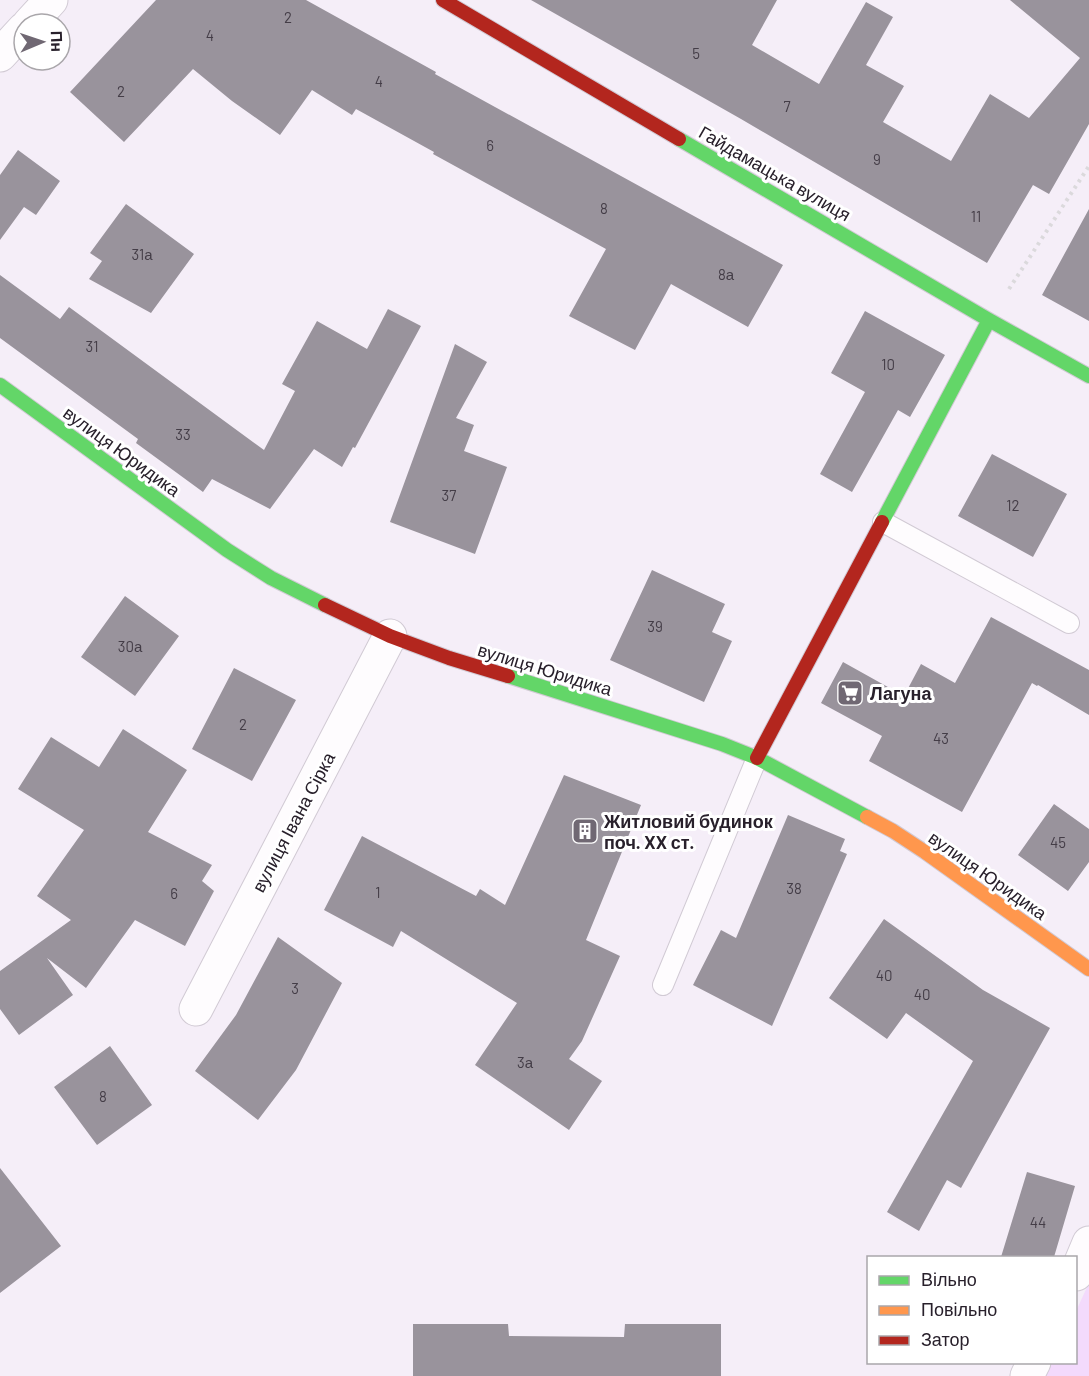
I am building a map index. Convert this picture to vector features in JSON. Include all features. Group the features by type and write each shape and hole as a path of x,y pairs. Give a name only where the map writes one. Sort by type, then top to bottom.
{"street":[{"path":"40,12 51,0"},
{"name":"Гайдамацька вулиця","path":"443,0 989,320 1089,376"},
{"path":"0,55 12,42"},
{"path":"757,758 989,320"},
{"name":"вулиця Юридика","path":"0,385 227,550 271,578 390,636 449,658 722,744 757,758 893,831 926,852 1089,969"},
{"name":"вулиця Івана Сірка","path":"196,1009 390,636"},
{"path":"1077,1272 1089,1243"}],"lane":[{"path":"883,522 1069,622"},
{"path":"663,985 757,758"}],"path":[{"path":"989,320 1089,166"}],"shaded area":[{"path":"1089,1283 1089,1376 1044,1376 1050,1364 1077,1364 1077,1309"}],"building":[{"path":"156,0 306,0 436,72 435,74 783,265 748,327 671,284 635,350 569,316 606,249 356,109 352,115 312,90 280,135 232,101 193,69 124,142 70,92"},
{"path":"531,0 777,0 752,45 819,84 866,2 893,17 866,65 904,86 883,122 951,161 990,94 1029,118 1080,58 1010,0 1089,0 1089,124 1049,194 1033,185 987,263 741,119"},
{"path":"18,150 60,181 36,215 24,207 0,240 0,175"},
{"path":"126,204 194,254 151,313 89,279 102,261 90,253"},
{"path":"1089,209 1089,321 1042,295"},
{"path":"0,275 60,319 69,307 264,450 295,391 282,384 317,321 367,349 388,309 421,326 355,448 353,447 342,467 314,449 270,509 212,479 203,492 136,443 138,439 0,338"},
{"path":"865,311 945,355 910,417 898,410 852,492 820,474 865,392 831,373"},
{"path":"455,344 487,362 456,418 474,425 464,451 507,467 475,554 390,522"},
{"path":"992,454 1067,494 1033,557 958,516"},
{"path":"652,570 725,604 712,632 732,641 704,702 610,660"},
{"path":"125,596 179,636 135,696 81,657"},
{"path":"991,617 1089,670 1089,715 1032,683 962,812 869,761 882,736 821,703 843,662 904,696 921,664 955,683"},
{"path":"234,668 296,700 252,781 192,749"},
{"path":"123,729 187,770 148,832 212,865 202,881 214,891 185,946 135,920 86,988 47,958 73,995 19,1035 0,1009 0,971 71,920 37,896 84,830 18,789 51,737 99,767"},
{"path":"564,775 641,805 586,940 620,956 582,1041 569,1059 602,1081 569,1130 475,1065 517,1003 401,931 393,947 324,910 362,836 476,896 480,889 505,905"},
{"path":"1054,804 1089,829 1089,862 1068,891 1018,855"},
{"path":"788,815 845,839 840,851 847,854 772,1026 693,985 721,930 736,938"},
{"path":"884,919 983,990 1050,1028 961,1188 947,1180 919,1231 887,1212 973,1061 906,1013 887,1039 829,998"},
{"path":"278,937 342,983 296,1070 258,1120 195,1071 236,1015"},
{"path":"110,1046 152,1105 97,1145 54,1087"},
{"path":"0,1168 61,1246 0,1293"},
{"path":"1027,1172 1075,1186 1054,1256 1001,1256"},
{"path":"413,1324 508,1324 509,1336 624,1337 625,1324 721,1324 721,1376 413,1376"}],"traffic: fast":[{"path":"679,139 1089,376"},
{"path":"882,522 989,320"},
{"path":"0,385 227,550 271,578 325,605"},
{"path":"508,676 722,744 757,758 867,817"}],"traffic: slow":[{"path":"867,817 925,852 1089,969"}],"traffic: jam":[{"path":"443,0 679,139"},
{"path":"757,758 882,522"},
{"path":"325,605 390,636 449,658 508,676"}],"place":[{"name":"Лагуна","path":"850,693"},
{"name":"Житловий будинок поч. XX ст.","path":"585,831"}]}
